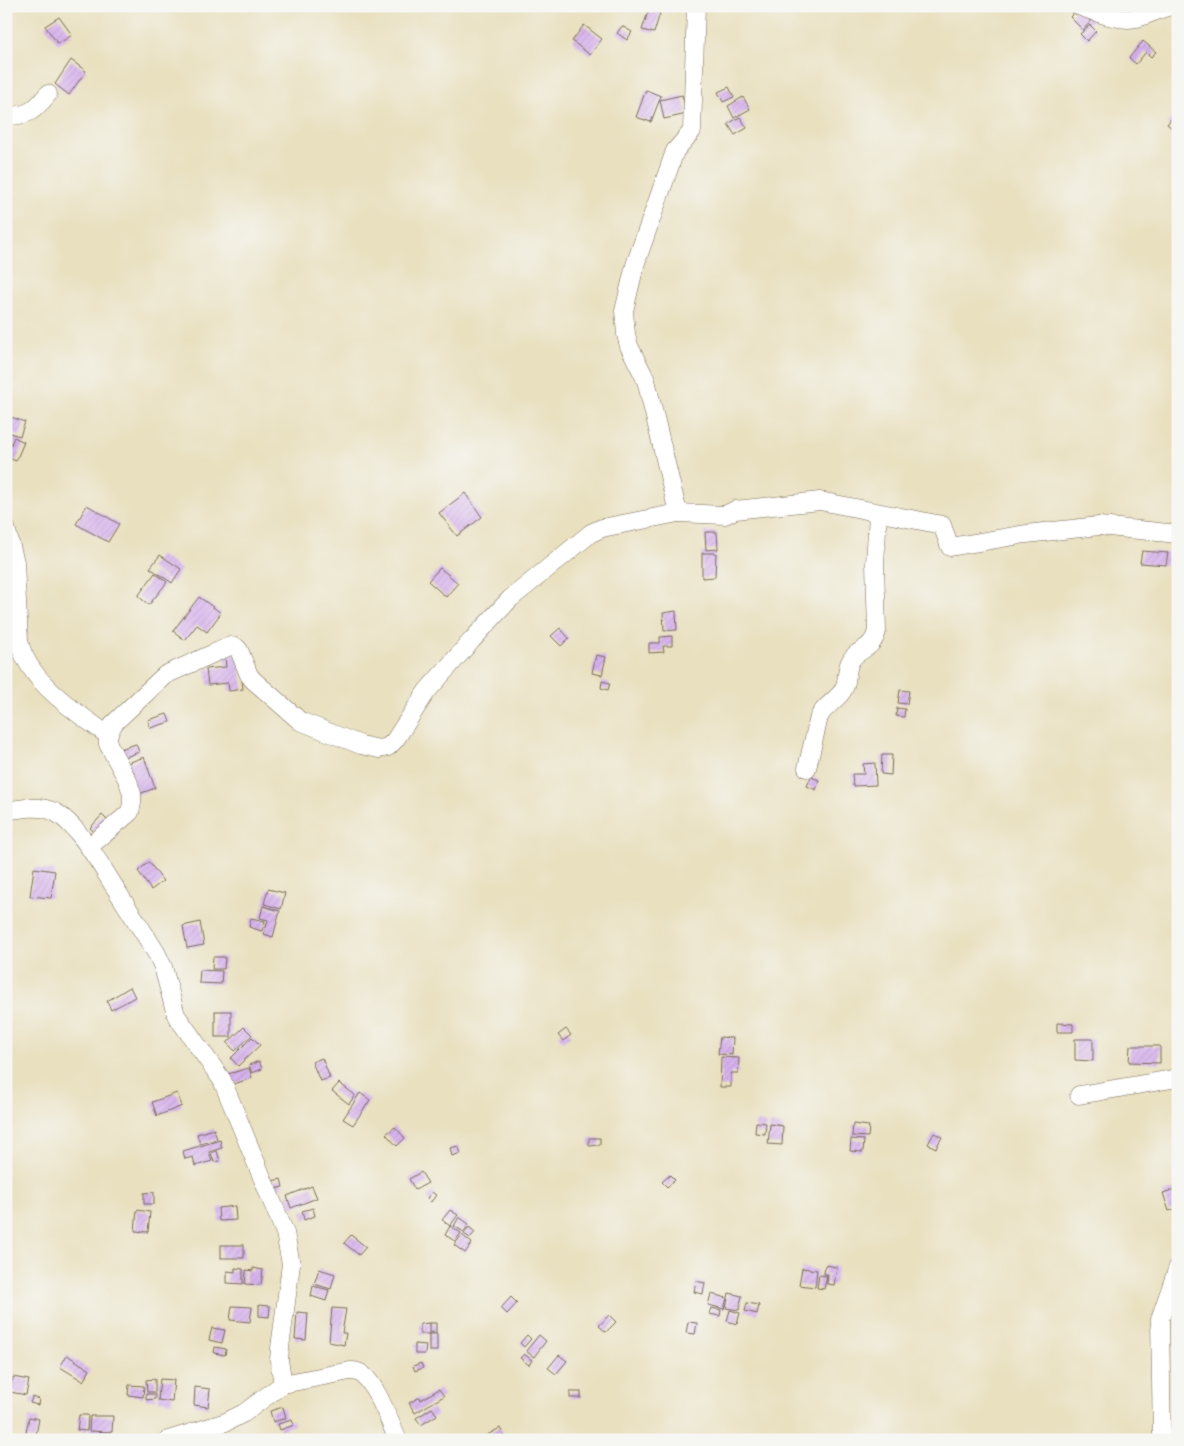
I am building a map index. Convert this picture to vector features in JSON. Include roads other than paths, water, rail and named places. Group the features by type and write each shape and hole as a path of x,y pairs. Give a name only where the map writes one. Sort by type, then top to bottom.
{"street":[{"path":"678,513 646,380 629,346 624,311 635,264 675,150 692,131 696,6"},
{"path":"1079,6 1127,19 1171,6"},
{"path":"6,116 30,114 48,94"},
{"path":"89,847 130,812 132,803 132,794 128,781 108,744 108,735 114,723 165,675 177,668 230,646 236,647 253,680 300,721 361,745 378,749 388,747 395,740 427,691 510,599 590,533 602,528 678,513 726,515 735,510 820,502 942,525 950,547 1026,534 1099,526 1178,534"},
{"path":"807,768 822,710 841,694 846,686 850,661 854,656 870,646 878,631 875,564 878,513"},
{"path":"6,528 15,562 19,641 14,654 66,705 108,735"},
{"path":"6,811 34,807 56,813 68,823 89,847 157,954 163,967 176,1015 222,1080 285,1233 291,1264 279,1360 283,1384"},
{"path":"1079,1095 1178,1078"},
{"path":"1162,1440 1160,1319 1178,1267"},
{"path":"168,1440 226,1422 244,1413 283,1384 350,1371 358,1372 367,1378 398,1440"}]}
